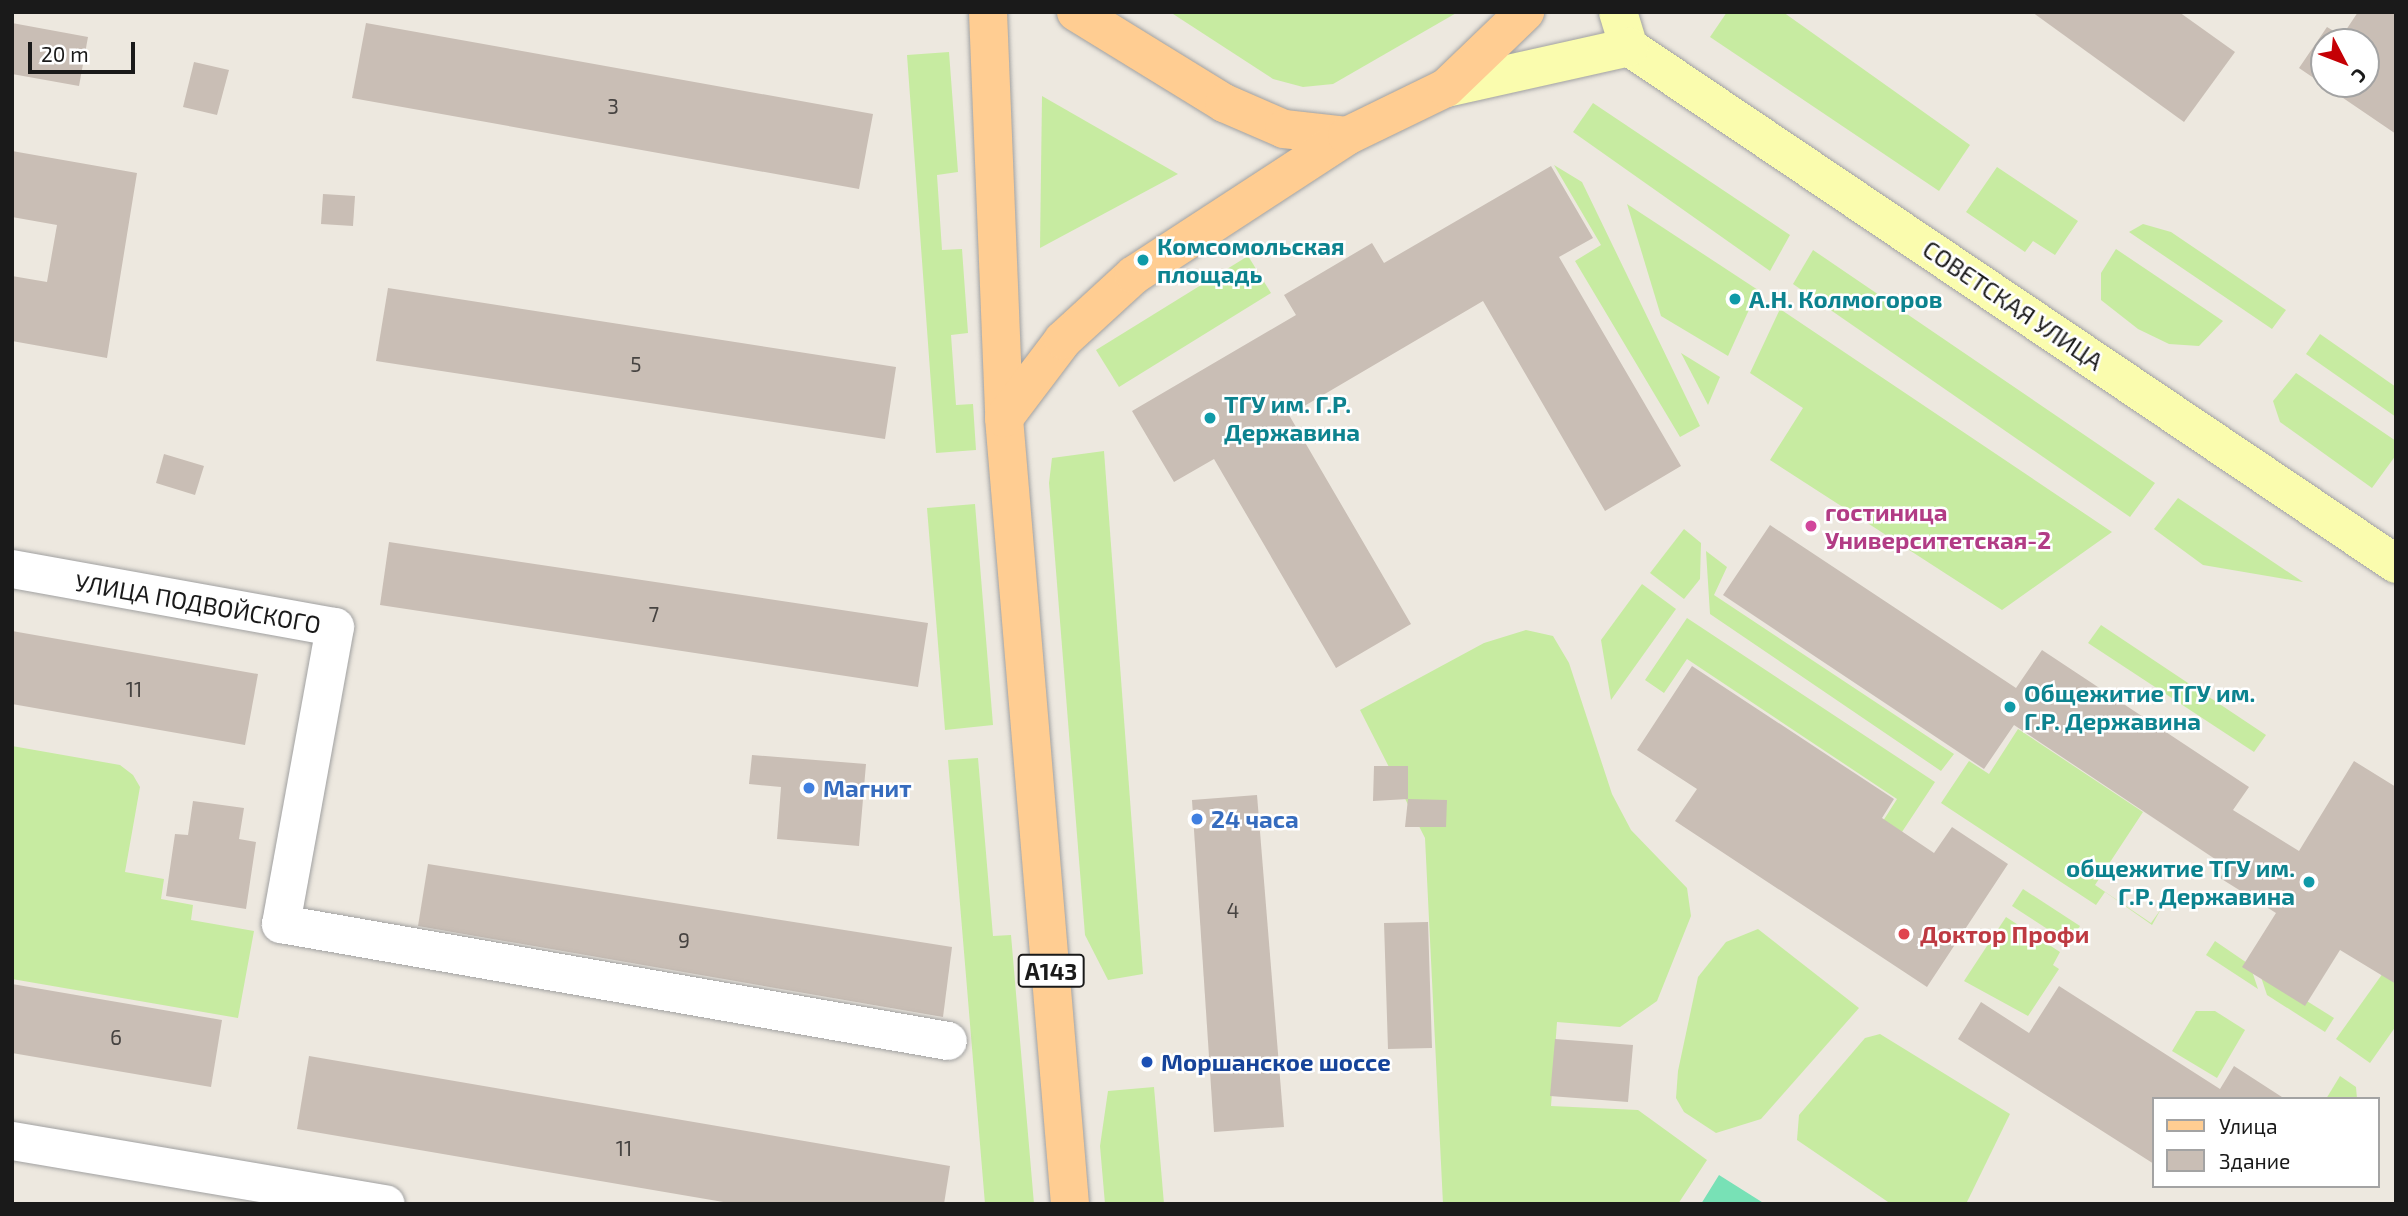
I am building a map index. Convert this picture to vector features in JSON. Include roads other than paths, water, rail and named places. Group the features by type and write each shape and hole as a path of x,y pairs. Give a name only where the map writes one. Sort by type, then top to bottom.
{"main road":[{"path":"988,12 1004,418"},
{"path":"1076,12 1224,103 1284,129 1347,136"},
{"path":"1446,88 1525,12"},
{"path":"1004,418 1063,340 1133,275 1347,136 1446,88 1624,30"},
{"name":"СОВЕТСКАЯ УЛИЦА","path":"1624,30 2396,564"},
{"name":"А143","path":"1004,418 1070,1204"}],"street":[{"name":"УЛИЦА ПОДВОЙСКОГО","path":"12,569 335,627 281,925 948,1041"},
{"path":"12,1141 386,1204"}],"place":[{"name":"Комсомольская площадь","path":"1143,260"},
{"name":"А.Н. Колмогоров","path":"1735,299"},
{"name":"ТГУ им. Г.Р. Державина","path":"1210,418"},
{"name":"гостиница Университетская-2","path":"1811,526"},
{"name":"Общежитие ТГУ им. Г.Р. Державина","path":"2010,707"},
{"name":"Магнит","path":"809,788"},
{"name":"24 часа","path":"1197,819"},
{"name":"общежитие ТГУ им. Г.Р. Державина","path":"2309,882"},
{"name":"Доктор Профи","path":"1904,934"},
{"name":"Моршанское шоссе","path":"1147,1062"}]}
